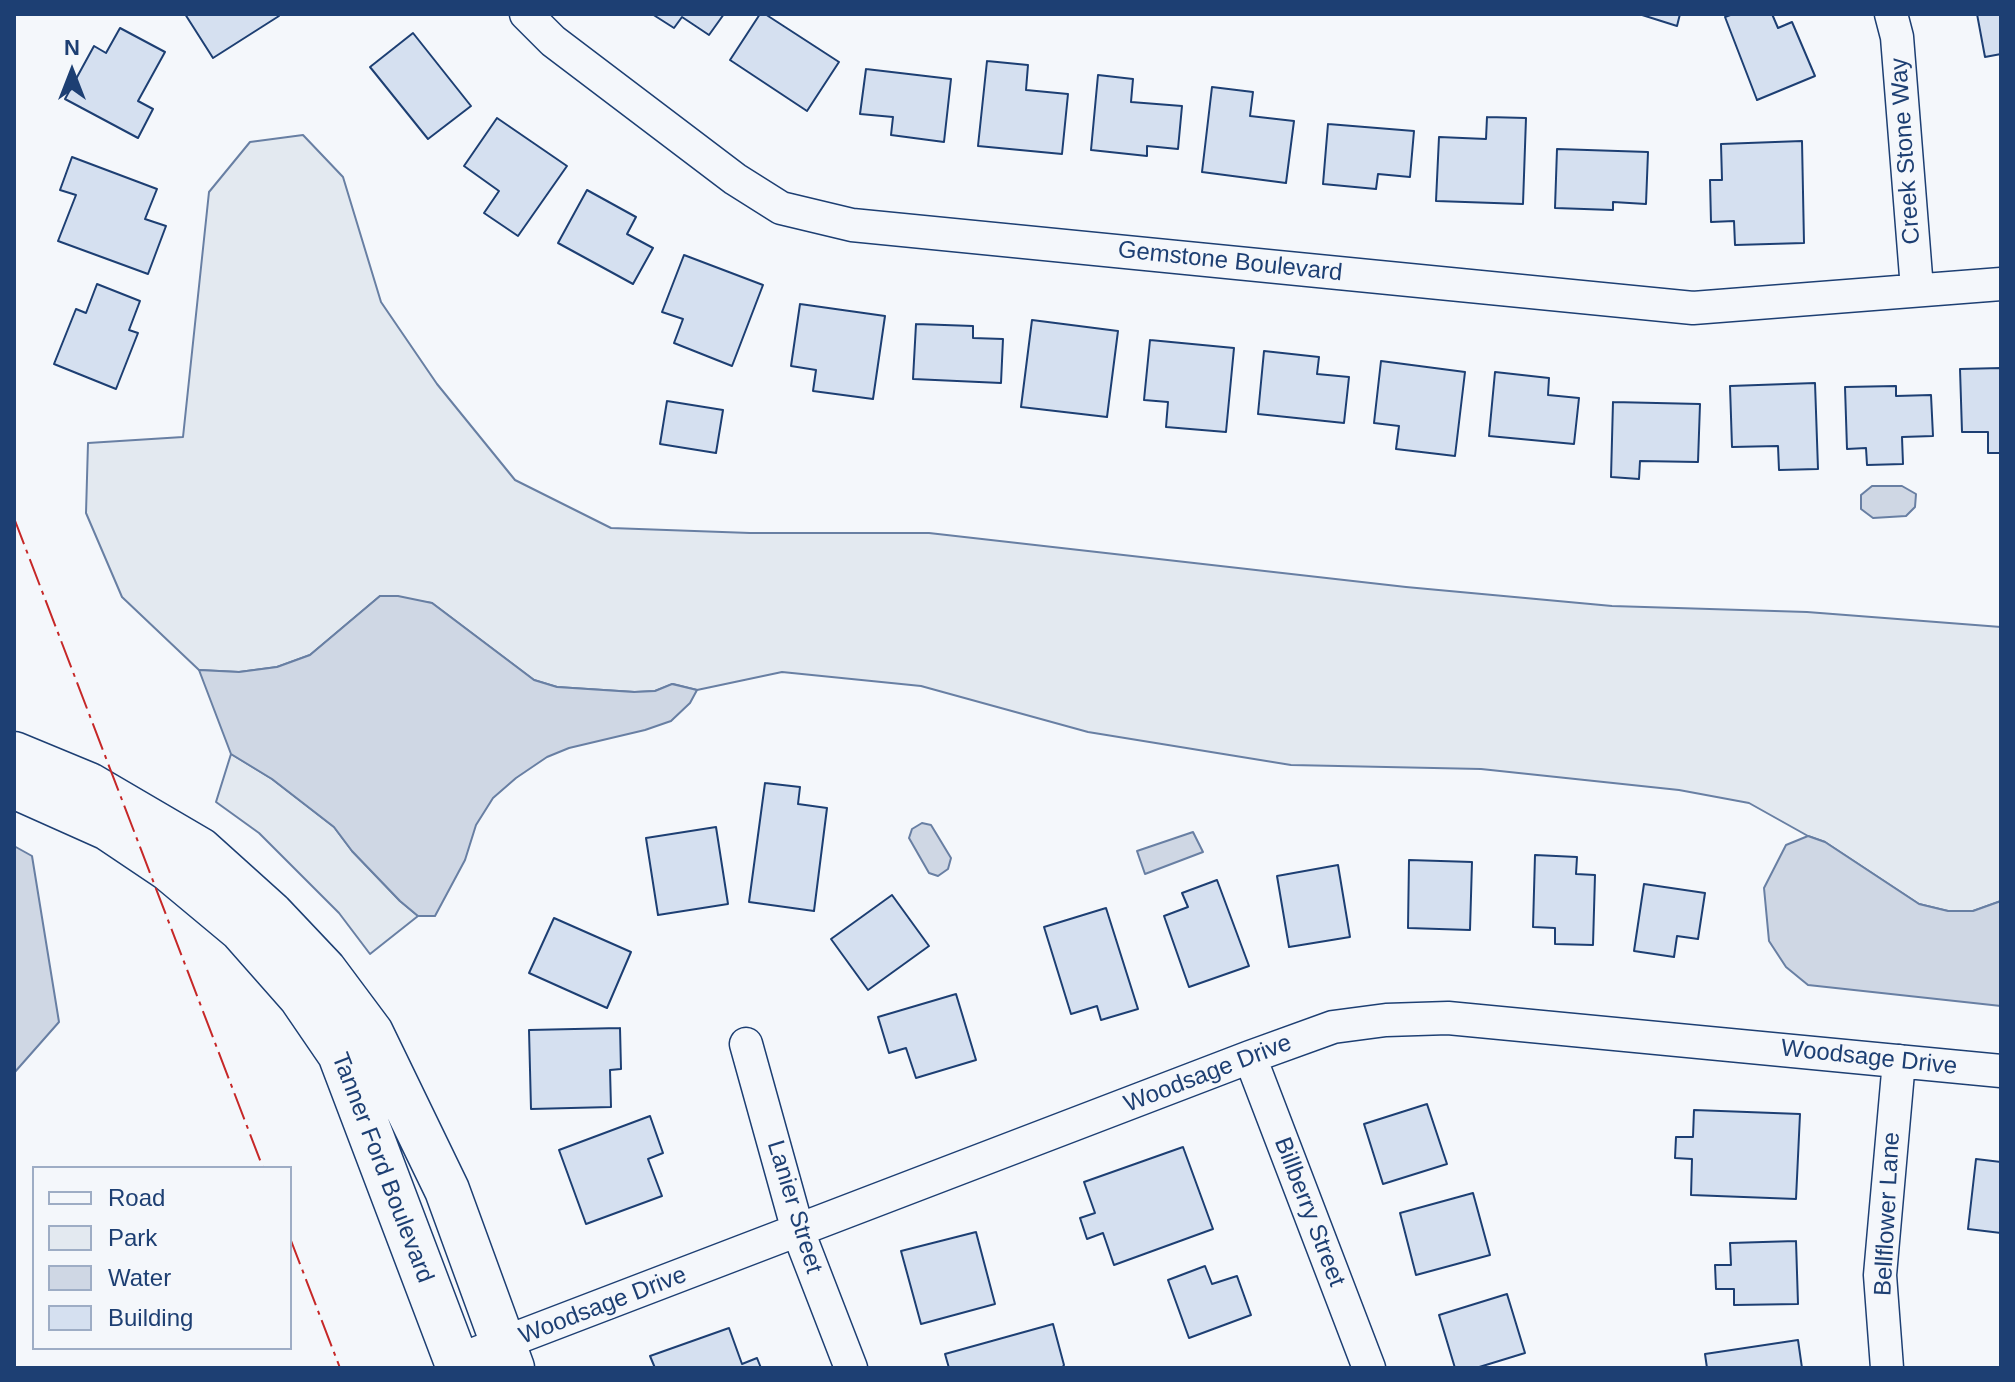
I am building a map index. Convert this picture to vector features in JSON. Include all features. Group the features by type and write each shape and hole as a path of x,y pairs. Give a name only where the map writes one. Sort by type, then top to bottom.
{"street":[{"name":"Gemstone Boulevard","path":"526,14 553,41 735,179 781,208 852,225 1693,308 2001,284"},
{"name":"Creek Stone Way","path":"1891,14 1897,37 1917,289"},
{"name":"Tanner Ford Boulevard","path":"14,754 89,785 200,850 271,914 324,970 371,1033 447,1190 508,1356"},
{"name":"Tanner Ford Boulevard","path":"14,786 108,828 169,869 241,929 301,997 340,1054 458,1365"},
{"name":"Woodsage Drive","path":"458,1365 508,1356 798,1231 1333,1027 1386,1020 1448,1018 2001,1071"},
{"name":"Lanier Street","path":"746,1044 798,1231 851,1368"},
{"name":"Billberry Street","path":"1250,1057 1369,1368"},
{"name":"Bellflower Lane","path":"1887,1368 1880,1275 1899,1061"}],"green space":[{"path":"303,135 343,177 381,302 437,384 515,480 611,528 750,533 929,533 1406,587 1612,606 1807,612 2001,627 2001,901 1973,911 1948,911 1919,904 1825,842 1808,836 1749,803 1679,790 1481,769 1291,765 1088,732 921,686 782,672 697,690 673,684 655,691 635,692 557,687 534,680 432,603 380,596 310,655 277,667 239,672 199,670 122,597 86,513 88,443 183,437 209,192 250,142"},
{"path":"231,754 272,779 334,827 352,851 418,916 370,954 339,913 259,833 216,802"}],"water":[{"path":"1872,486 1902,486 1916,494 1915,507 1906,516 1873,518 1861,509 1861,495"},
{"path":"380,596 398,596 432,603 534,680 557,687 634,692 655,691 672,684 697,690 690,703 671,721 569,748 547,757 516,778 493,798 476,825 465,860 435,916 418,916 352,851 334,827 272,779 231,754 199,670 239,672 277,667 310,655"},
{"path":"922,823 931,825 951,858 948,869 938,876 929,873 909,838 912,829"},
{"path":"1193,832 1203,852 1145,874 1137,851"},
{"path":"1808,836 1825,842 1919,904 1948,911 1973,911 2001,901 2001,1006 1808,985 1786,967 1769,941 1764,888 1786,845"},
{"path":"14,846 32,856 59,1022 14,1073"}],"building":[{"path":"185,14 278,14 279,16 213,58"},
{"path":"652,14 724,14 709,35 682,17 674,28"},
{"path":"760,14 765,14 839,62 807,111 730,60"},
{"path":"1639,14 1680,14 1677,26"},
{"path":"1733,14 1772,14 1778,28 1792,22 1815,76 1757,100 1725,17"},
{"path":"1977,14 2001,14 2001,54 1985,57"},
{"path":"120,28 165,52 138,101 153,109 138,138 65,99 94,46 106,53"},
{"path":"413,33 471,106 428,139 370,67"},
{"path":"987,61 1028,65 1026,90 1068,94 1062,154 978,146"},
{"path":"866,69 951,79 944,142 891,135 893,117 860,114"},
{"path":"1098,75 1133,79 1131,102 1182,106 1178,149 1147,146 1147,156 1091,150"},
{"path":"1212,87 1253,92 1250,116 1294,121 1286,183 1202,172"},
{"path":"1487,117 1526,118 1523,204 1436,201 1439,137 1486,139"},
{"path":"497,118 567,166 518,236 484,213 499,191 464,166"},
{"path":"1328,124 1414,131 1410,177 1378,174 1376,189 1323,184"},
{"path":"1802,141 1804,243 1735,245 1734,221 1711,222 1710,180 1722,180 1721,144"},
{"path":"1557,149 1648,152 1646,204 1613,202 1613,210 1555,208"},
{"path":"72,157 157,189 145,219 166,226 148,274 58,241 76,195 60,190"},
{"path":"587,190 636,217 627,234 653,248 633,284 558,243"},
{"path":"684,255 763,285 732,366 674,343 683,319 662,312"},
{"path":"97,284 140,301 129,330 138,333 116,389 54,364 76,309 86,313"},
{"path":"800,304 885,316 873,399 813,391 816,370 791,366"},
{"path":"1032,320 1118,331 1107,417 1021,407"},
{"path":"916,324 973,326 973,338 1003,339 1001,383 913,379"},
{"path":"1150,340 1234,348 1226,432 1166,427 1168,402 1144,400"},
{"path":"1264,351 1319,357 1317,374 1349,377 1344,423 1258,414"},
{"path":"1381,361 1465,372 1455,456 1396,449 1399,426 1374,423"},
{"path":"2001,368 2001,453 1988,453 1988,432 1962,432 1960,369"},
{"path":"1495,372 1549,378 1548,395 1579,398 1574,444 1489,436"},
{"path":"1815,383 1818,469 1779,470 1778,446 1732,447 1730,386"},
{"path":"1896,386 1896,396 1931,395 1933,436 1902,437 1903,464 1867,465 1866,448 1847,449 1845,387"},
{"path":"667,401 723,410 716,453 660,444"},
{"path":"1613,402 1700,404 1698,462 1640,461 1639,479 1611,477"},
{"path":"765,783 800,787 798,804 827,808 814,911 749,902"},
{"path":"716,827 728,904 658,915 646,838"},
{"path":"1535,855 1577,857 1576,874 1595,875 1593,945 1555,944 1555,928 1533,927"},
{"path":"1409,860 1472,862 1470,930 1408,928"},
{"path":"1338,865 1350,937 1289,947 1277,876"},
{"path":"1217,880 1249,966 1189,987 1164,916 1188,907 1182,893"},
{"path":"1644,884 1705,893 1698,939 1677,936 1674,957 1634,951"},
{"path":"892,895 929,946 868,990 831,939"},
{"path":"1106,908 1138,1009 1101,1020 1097,1006 1071,1014 1044,927"},
{"path":"554,918 631,952 607,1008 529,973"},
{"path":"956,994 976,1060 916,1078 906,1048 889,1053 878,1017"},
{"path":"620,1028 621,1069 610,1070 611,1107 531,1109 529,1030"},
{"path":"1427,1104 1447,1164 1383,1184 1364,1124"},
{"path":"1694,1110 1800,1114 1796,1199 1691,1195 1692,1159 1675,1158 1676,1137 1693,1137"},
{"path":"650,1116 663,1153 648,1159 662,1196 586,1224 559,1150"},
{"path":"1183,1147 1213,1229 1114,1265 1103,1233 1087,1239 1080,1218 1095,1213 1084,1182"},
{"path":"1976,1159 2001,1162 2001,1233 1968,1229"},
{"path":"1473,1193 1490,1255 1416,1275 1400,1213"},
{"path":"976,1232 995,1304 921,1324 901,1251"},
{"path":"1796,1241 1798,1304 1734,1305 1734,1289 1716,1289 1715,1265 1731,1265 1730,1243"},
{"path":"1205,1266 1212,1284 1237,1276 1251,1315 1189,1338 1168,1280"},
{"path":"1507,1294 1525,1353 1476,1368 1455,1368 1439,1315"},
{"path":"1053,1324 1064,1365 1062,1368 949,1368 945,1354"},
{"path":"729,1328 742,1364 757,1358 761,1368 655,1368 650,1356"},
{"path":"1798,1340 1802,1368 1707,1368 1705,1354"}],"power":[{"path":"14,518 262,1166"},
{"path":"292,1243 340,1368"}]}
